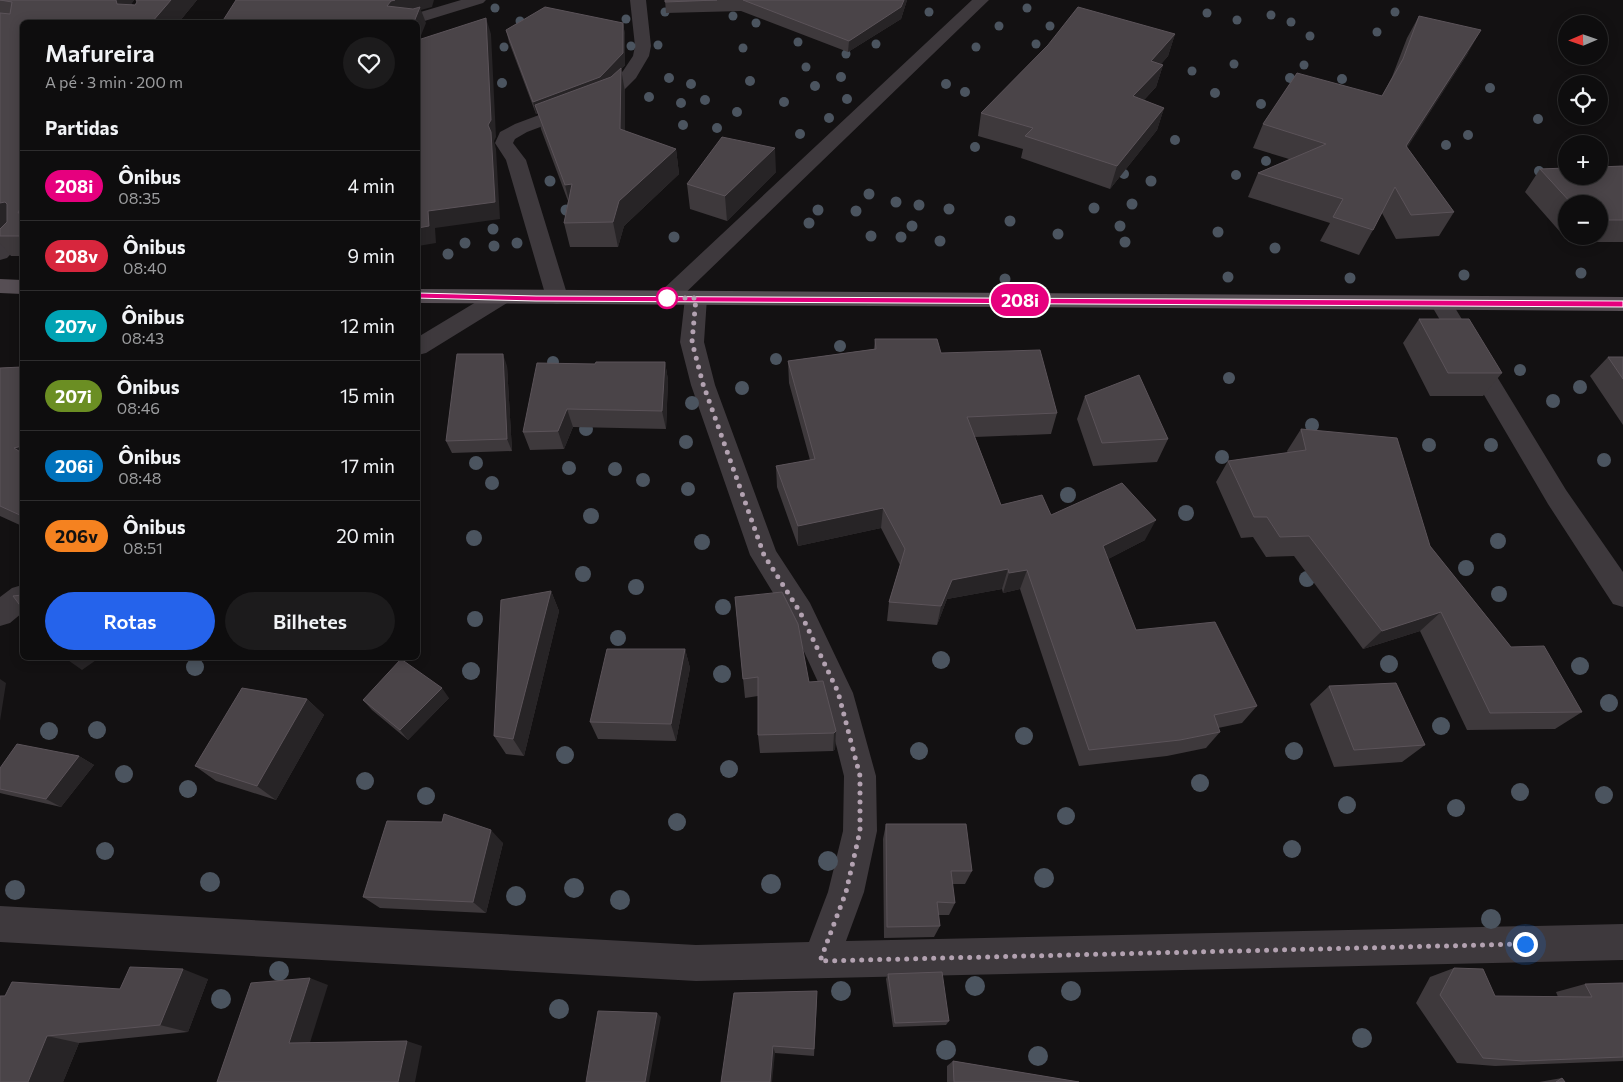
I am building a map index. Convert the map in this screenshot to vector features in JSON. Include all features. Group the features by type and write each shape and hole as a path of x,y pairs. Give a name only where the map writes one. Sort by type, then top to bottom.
{"main road":[{"path":"0,286 20,287"},
{"path":"420,296 1623,304"}],"street":[{"path":"410,20 478,0"},
{"path":"557,297 516,160 504,143 508,136 521,128 609,94 630,74 641,56 643,46 638,0"},
{"path":"667,298 981,0"},
{"path":"0,253 20,232"},
{"path":"420,346 499,298"},
{"path":"696,298 692,342 706,394 764,555 800,612 838,692 860,776 860,831 846,892 820,961"},
{"path":"1441,303 1557,497 1623,595"},
{"path":"0,614 20,599"},
{"path":"0,924 696,963 1623,942"}],"building":[{"path":"0,0 116,0 117,4 135,5 136,0 171,0 154,20 20,20 20,209 18,213 20,212 20,236 0,236 0,229 7,222 7,204 5,202 0,203 0,13 10,14 12,2"},
{"path":"236,0 395,0 391,1 387,6 413,9 420,7 415,20 223,20"},
{"path":"665,0 717,0 665,2"},
{"path":"743,0 904,0 901,7 849,41"},
{"path":"545,7 623,23 623,53 600,77 533,102 506,30"},
{"path":"1078,7 1175,34 1151,61 1163,65 1133,96 1164,108 1117,166 1025,136 1033,128 981,113 1048,45"},
{"path":"1419,16 1481,30 1406,146 1454,212 1411,215 1395,187 1373,230 1333,217 1343,199 1258,173 1326,144 1263,124 1297,73 1382,96 1403,59"},
{"path":"486,18 491,120 488,125 491,132 495,202 428,211 429,226 420,228 420,39"},
{"path":"621,68 620,129 676,149 619,201 613,222 564,223 572,184 565,185 535,105 611,77"},
{"path":"722,137 775,148 725,196 687,184"},
{"path":"1623,166 1623,220 1608,220 1608,195 1564,195 1540,169 1558,168 1558,185 1608,185 1608,167"},
{"path":"1419,319 1469,319 1502,373 1448,373"},
{"path":"875,339 937,339 941,353 1040,350 1057,413 967,417 1001,505 1042,495 1051,515 1122,483 1156,520 1103,546 1136,630 1215,622 1257,706 1214,715 1220,732 1180,740 1089,750 1027,570 1009,573 1008,569 952,580 941,606 889,602 905,549 883,508 798,526 776,466 815,459 788,361 876,349"},
{"path":"457,354 503,354 507,439 446,441"},
{"path":"1608,357 1623,357 1623,379"},
{"path":"596,362 665,362 662,411 567,409 558,431 523,432 537,363 595,364"},
{"path":"20,367 20,446 14,448 20,452 20,515 0,506 0,368"},
{"path":"1139,375 1168,439 1102,443 1085,396"},
{"path":"1301,429 1397,438 1430,546 1511,647 1544,646 1582,712 1490,713 1441,612 1382,631 1309,536 1280,537 1267,517 1254,517 1228,461 1306,450"},
{"path":"551,591 513,739 494,736 501,600"},
{"path":"782,592 798,624 809,682 823,681 836,731 834,733 758,735 758,677 743,679 735,597"},
{"path":"20,595 20,605 13,596"},
{"path":"607,649 685,649 671,724 590,722"},
{"path":"400,660 442,688 400,730 363,700"},
{"path":"1396,683 1425,745 1354,750 1329,686"},
{"path":"242,688 307,699 257,786 195,766"},
{"path":"17,744 79,756 46,799 0,789 0,768"},
{"path":"444,814 491,830 473,902 363,897 387,821 442,822"},
{"path":"886,824 966,824 972,871 951,871 955,903 937,902 940,926 887,927"},
{"path":"130,967 183,969 160,1025 47,1036 28,1082 0,1082 0,996 5,996 12,982 120,989"},
{"path":"1454,968 1483,969 1495,996 1592,997 1585,984 1623,983 1623,1057 1523,1061 1483,1058 1440,995"},
{"path":"942,972 949,1021 895,1023 888,974"},
{"path":"310,978 289,1043 407,1041 398,1082 217,1082 251,983"},
{"path":"817,991 814,1049 773,1046 770,1082 721,1082 734,993"},
{"path":"598,1011 657,1013 645,1082 586,1082"},
{"path":"953,1061 1079,1082 954,1082"},
{"path":"1562,1078 1565,1082 1556,1082"}],"bus line":[{"name":"208i","path":"420,296 1623,304"}],"route":[{"path":"667,298 696,298 692,342 703,384 764,555 800,612 838,692 860,776 860,831 846,892 820,961 1525,944"}]}
